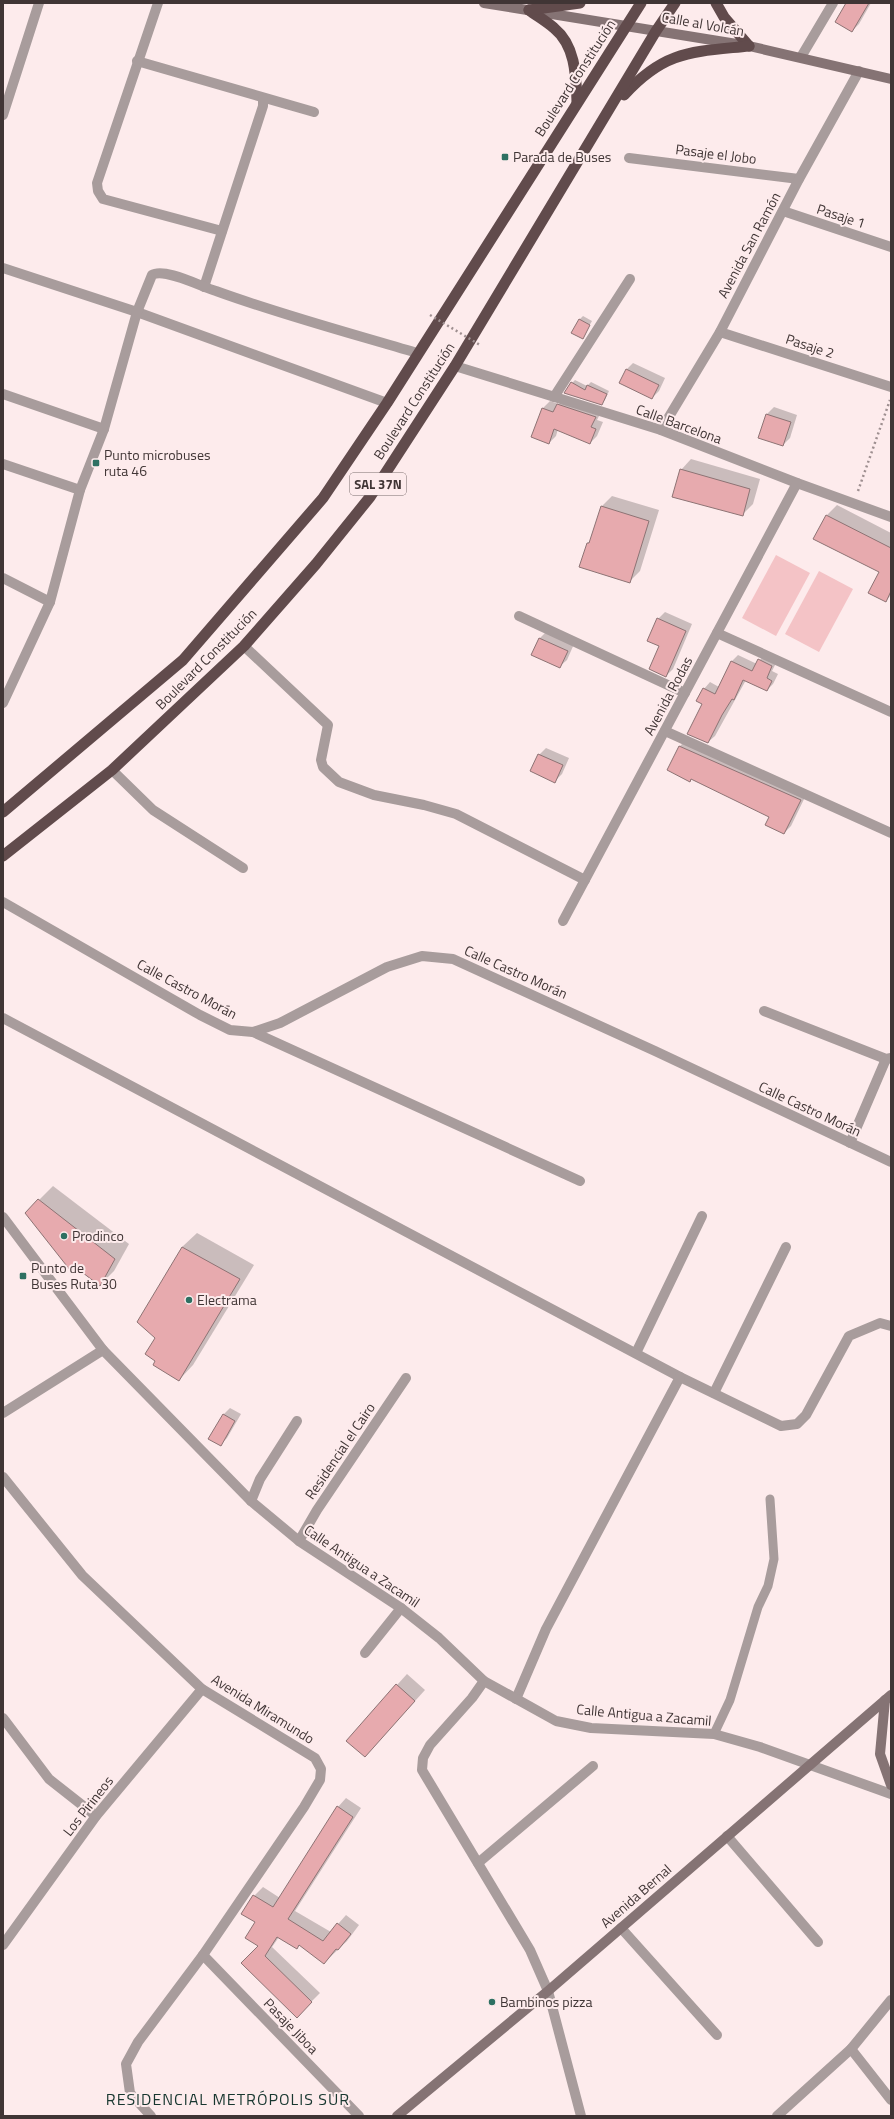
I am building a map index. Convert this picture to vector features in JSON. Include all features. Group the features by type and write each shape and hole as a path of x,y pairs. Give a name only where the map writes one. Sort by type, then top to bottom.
{"highway":[{"path":"529,10 580,3"},
{"name":"Boulevard Constitución","path":"4,810 183,660 323,498 387,403 417,353 641,3"},
{"name":"Boulevard Constitución","path":"3,856 112,770 244,646 316,564 370,497 455,366 656,31 675,3"},
{"path":"716,3 724,17 749,46"},
{"path":"529,10 556,29 568,47 576,72 576,103"},
{"path":"606,115 639,78 660,63 685,54 749,46"}],"main road":[{"name":"Calle al Volcán","path":"484,3 749,46 802,57 891,79"},
{"name":"Avenida Bernal","path":"397,2116 548,1991 888,1698"},
{"path":"888,1698 880,1754 891,1785"}],"street":[{"path":"3,115 39,3"},
{"path":"158,3 137,61 97,183 98,191 103,198 222,230"},
{"path":"802,57 833,3"},
{"path":"137,61 263,99 314,112"},
{"name":"Avenida San Ramón","path":"661,430 720,332 799,179 859,71"},
{"path":"204,287 263,106 263,99"},
{"name":"Pasaje el Jobo","path":"629,158 799,179"},
{"name":"Pasaje 1","path":"782,211 891,247"},
{"path":"3,268 137,312 387,403"},
{"path":"3,704 50,602 80,490 104,429 137,312 152,276 156,273 167,274 204,287 417,353"},
{"path":"554,397 630,279"},
{"name":"Pasaje 2","path":"720,332 891,387"},
{"name":"Calle Barcelona","path":"455,366 661,430 797,483 891,517"},
{"path":"3,394 104,429"},
{"path":"3,464 80,490"},
{"name":"Avenida Rodas","path":"563,921 797,483"},
{"path":"3,578 50,602"},
{"path":"519,616 685,693"},
{"path":"717,633 891,712"},
{"path":"244,646 328,725 321,760 323,767 339,782 374,795 424,805 456,814 585,880"},
{"path":"665,731 891,833"},
{"path":"112,770 153,810 243,868"},
{"name":"Calle Castro Morán","path":"3,902 200,1015 230,1030 253,1032 280,1022 387,967 422,956 453,960 656,1051 891,1162"},
{"path":"764,1011 888,1058 850,1143"},
{"path":"3,1018 636,1353 781,1426 797,1424 806,1415 849,1336 880,1323 891,1326"},
{"path":"253,1032 580,1181"},
{"path":"636,1353 702,1216"},
{"name":"Calle Antigua a Zacamil","path":"3,1217 103,1350 251,1501 299,1541 401,1608 439,1638 484,1681 556,1721 591,1728 714,1734 754,1745 891,1794"},
{"path":"714,1393 786,1247"},
{"path":"3,1413 103,1350"},
{"path":"516,1699 546,1629 680,1376"},
{"name":"Residencial el Cairo","path":"299,1541 317,1510 406,1378"},
{"path":"251,1501 260,1478 297,1421"},
{"name":"Avenida Miramundo","path":"3,1476 82,1575 202,1689 315,1758 321,1769 320,1780 304,1807 203,1955 138,2042 126,2064 130,2093 150,2116"},
{"path":"365,1653 401,1608"},
{"path":"484,1681 472,1698 430,1746 423,1758 422,1770 530,1950 548,1991 581,2116"},
{"name":"Los Pirineos","path":"3,1945 96,1816 202,1689"},
{"path":"3,1718 49,1779 96,1816"},
{"path":"478,1863 593,1766"},
{"path":"727,1836 818,1942"},
{"path":"621,1928 717,2035"},
{"name":"Pasaje Jiboa","path":"203,1955 359,2116"},
{"path":"777,2116 851,2049 891,2000"},
{"path":"851,2049 891,2100"}],"lane":[{"path":"714,1734 730,1700 758,1607 768,1586 774,1559 770,1499"}],"path":[{"path":"430,315 480,345"},
{"path":"854,503 891,396"}],"shaded area":[{"path":"776,555 810,573 776,636 742,618"},
{"path":"819,571 853,589 819,652 785,634"}],"building":[{"path":"846,3 869,3 852,32 835,22"},
{"path":"579,319 590,325 583,339 571,333"},
{"path":"626,369 659,385 652,399 619,383"},
{"path":"571,382 585,390 587,385 607,394 602,405 564,393"},
{"path":"557,404 596,417 591,427 596,429 590,444 554,429 549,444 531,437 542,408 553,412"},
{"path":"766,414 791,422 783,446 758,438"},
{"path":"680,469 750,489 743,516 672,497"},
{"path":"601,506 649,521 630,583 579,567 587,543 589,543"},
{"path":"826,515 891,548 891,591 886,602 868,593 879,572 813,539"},
{"path":"657,618 686,631 666,677 649,669 659,646 647,641"},
{"path":"539,638 568,651 560,668 531,655"},
{"path":"758,659 772,666 767,678 772,681 767,691 743,680 734,700 732,699 722,715 708,743 687,734 702,704 696,701 703,688 715,694 731,661 752,671"},
{"path":"679,746 801,800 784,834 765,825 769,817 691,779 690,782 667,770"},
{"path":"538,754 563,765 555,783 530,771"},
{"name":"Prodinco","path":"38,1199 115,1259 100,1286 74,1266 70,1270 25,1213"},
{"name":"Electrama","path":"182,1247 240,1279 179,1381 153,1365 155,1361 145,1354 155,1338 137,1322"},
{"path":"223,1414 235,1421 221,1446 208,1439"},
{"path":"396,1684 415,1701 365,1757 346,1741"},
{"path":"337,1806 353,1817 288,1919 323,1941 337,1923 351,1934 324,1964 299,1945 297,1949 277,1937 265,1956 312,2002 297,2018 241,1963 258,1946 245,1938 255,1922 241,1914 253,1895 273,1907"}],"place":[{"name":"Parada de Buses","path":"505,157"},
{"name":"Punto microbuses ruta 46","path":"96,463"},
{"name":"Prodinco","path":"64,1236"},
{"name":"Punto de Buses Ruta 30","path":"23,1276"},
{"name":"Electrama","path":"189,1300"},
{"name":"Bambinos pizza","path":"492,2002"}],"district":[{"name":"RESIDENCIAL METRÓPOLIS SUR","path":"228,2099"}]}
